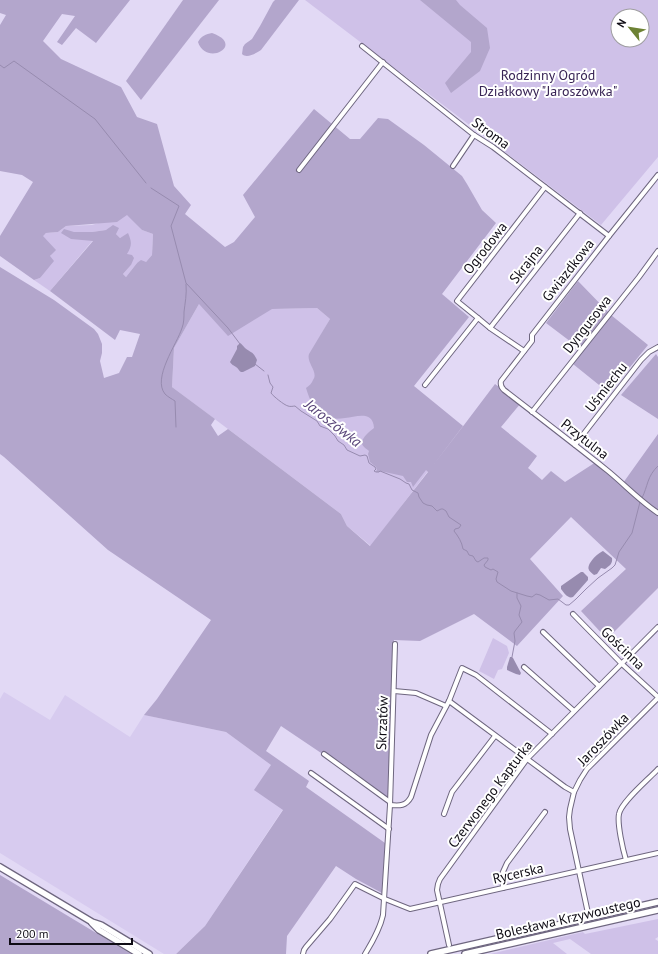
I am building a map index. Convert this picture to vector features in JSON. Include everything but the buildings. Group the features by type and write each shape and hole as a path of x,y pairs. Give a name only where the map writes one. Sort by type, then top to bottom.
{"main road":[{"path":"0,867 149,954"},
{"name":"Bolesława Krzywoustego","path":"431,954 658,902"},
{"name":"Bolesława Krzywoustego","path":"465,954 658,910"},
{"path":"92,922 99,930 139,954"},
{"name":"Bolesława Krzywoustego","path":"484,942 480,946 481,949 484,950"}],"street":[{"name":"Stroma","path":"362,46 474,135 493,147 609,236"},
{"path":"298,170 383,62"},
{"path":"453,166 474,135"},
{"name":"Gwiazdkowa","path":"500,381 532,341 532,335 658,175"},
{"name":"Ogrodowa","path":"524,351 490,328 458,301 545,187"},
{"name":"Skrajna","path":"490,328 580,213"},
{"name":"Dyngusowa","path":"532,412 656,256 658,250"},
{"path":"425,385 478,318"},
{"name":"Uśmiechu","path":"576,445 641,360 649,352 658,347"},
{"name":"Przytulna","path":"500,381 502,388 576,445 623,483 640,499 658,512"},
{"name":"Gościnna","path":"572,614 658,698"},
{"name":"Czerwonego Kapturka","path":"449,944 439,902 437,887 440,879 527,759 658,627"},
{"path":"543,632 599,686"},
{"name":"Skrzatów","path":"365,954 376,935 383,915 389,829 395,644"},
{"path":"524,667 574,711"},
{"path":"324,754 390,803 399,806 404,805 412,797 431,736 449,701 462,668 476,675 552,734"},
{"path":"394,690 416,693 446,706"},
{"name":"Jaroszówka","path":"589,918 570,829 570,809 574,792 587,769 658,698"},
{"path":"449,701 565,787 574,792"},
{"path":"444,814 452,792 495,736"},
{"path":"626,860 619,823 619,814 623,805 658,769"},
{"path":"311,773 389,829"},
{"path":"503,888 502,874 506,863 545,812"},
{"name":"Rycerska","path":"384,899 410,909 658,853"},
{"path":"304,954 306,947 330,919 355,884 384,899"}],"shaded area":[{"path":"0,0 130,0 96,43 76,28 62,45 57,42 75,16 62,14 43,41 61,59 121,87 137,117 157,124 174,186 191,205 185,214 225,247 234,242 255,217 243,195 314,109 350,139 360,139 378,118 388,119 424,145 462,176 482,210 496,223 442,294 469,317 414,386 463,426 431,468 464,425 495,384 521,403 501,427 537,456 528,468 542,480 551,471 565,482 596,462 623,483 658,434 658,588 607,639 581,611 626,569 571,517 530,559 563,596 517,646 474,614 420,641 394,640 388,798 281,726 266,751 309,781 306,787 385,843 382,893 336,866 287,936 286,954 176,954 205,926 283,810 254,790 271,765 226,732 144,715 157,699 211,620 108,550 0,454 0,267 54,300 94,329 102,344 100,361 104,378 119,373 127,357 132,357 140,334 120,330 115,340 50,291 93,241 71,239 61,233 64,229 74,232 106,230 113,225 119,228 116,234 120,238 128,233 131,244 127,254 132,255 134,258 131,265 123,274 126,277 137,263 141,260 146,262 152,255 153,234 142,230 127,215 117,222 66,226 58,232 46,233 43,236 56,250 50,256 54,261 40,278 34,280 0,256 0,236 33,182 22,175 0,171 0,25 6,15 0,13","holes":["199,304 228,336 272,309 317,308 330,319 309,354 309,361 314,371 314,377 306,388 314,406 326,414 329,418 339,419 363,416 371,419 374,428 364,437 362,444 369,451 368,454 370,462 376,467 376,472 380,471 403,476 407,482 411,482 413,487 426,470 428,472 370,546 347,526 341,514 228,429 218,436 211,425 215,419 172,387 174,348"]},
{"path":"183,0 219,0 141,100 126,81"},
{"path":"275,0 299,0 261,50 252,55 246,56 242,54 243,47 252,39"},
{"path":"420,0 456,0 487,28 490,48 480,71 451,93 445,83 471,52 471,42"},
{"path":"212,33 221,38 225,43 225,48 215,53 208,53 202,49 198,42 204,36"},
{"path":"578,281 611,315 648,345 609,393 573,364 583,351 546,323"},
{"path":"240,343 256,357 257,360 255,366 243,372 240,372 237,367 230,362 237,349 237,346"},
{"path":"656,354 658,357 658,419 621,395"},
{"path":"603,551 612,558 612,562 608,567 605,569 601,568 597,574 594,575 589,570 589,565 598,554"},
{"path":"581,572 588,577 588,580 573,597 568,596 561,589 561,586"},
{"path":"510,657 513,658 521,673 520,675 507,670"},
{"path":"4,692 50,720 65,695 130,737 144,715 226,732 271,765 283,809 205,926 176,954 164,954 0,853 0,699"},
{"path":"0,875 131,954 0,954"}],"green space":[{"name":"Rodzinny Ogród Działkowy \"Jaroszówka\"","path":"305,0 658,0 658,157 601,225"},
{"path":"127,214 142,230 153,234 152,255 146,262 137,263 126,277 123,274 131,265 127,255 128,234 120,238 116,234 106,230 74,232 93,240 50,291 34,280 40,278 50,256 55,250 42,236 46,233 58,232 66,226 92,225"},
{"path":"199,304 272,309 317,308 330,319 312,351 428,471 371,546 347,526 341,514 172,387 174,348"},
{"path":"493,638 507,646 509,653 502,669 498,670 494,679 479,671"},
{"path":"658,919 658,937 655,939 658,941 658,954 591,954 570,939 553,943 567,954 490,954 583,932 585,934"}],"waterway":[{"path":"0,65 4,68 14,61 95,119 146,183"},
{"path":"151,188 179,206 171,226 186,283 228,328 240,344"},
{"path":"176,427 175,401 165,394 161,379 163,370 183,326 186,284"},
{"path":"255,364 264,371"},
{"name":"Jaroszówka","path":"268,375 270,383 273,387 271,393 284,404 288,406 295,406 317,421 320,426 328,429 347,450 360,456 367,456 369,463 376,469 374,471 380,471 400,479 409,484 412,490 418,493 423,503 432,506 437,511 441,509 446,511 449,517 461,525 454,531 460,539 463,549 467,551 469,555 473,556 478,562 484,558 488,558 484,565 485,567 498,572 496,579 497,582 511,591 532,597 536,594 549,600 558,599 566,605 569,605 598,578 615,565 619,552 632,533 640,502"},
{"name":"Jaroszówka","path":"642,498 650,477 658,466"},
{"path":"512,657 515,641 514,633 522,622 519,615 521,606 517,598 517,593"}]}
